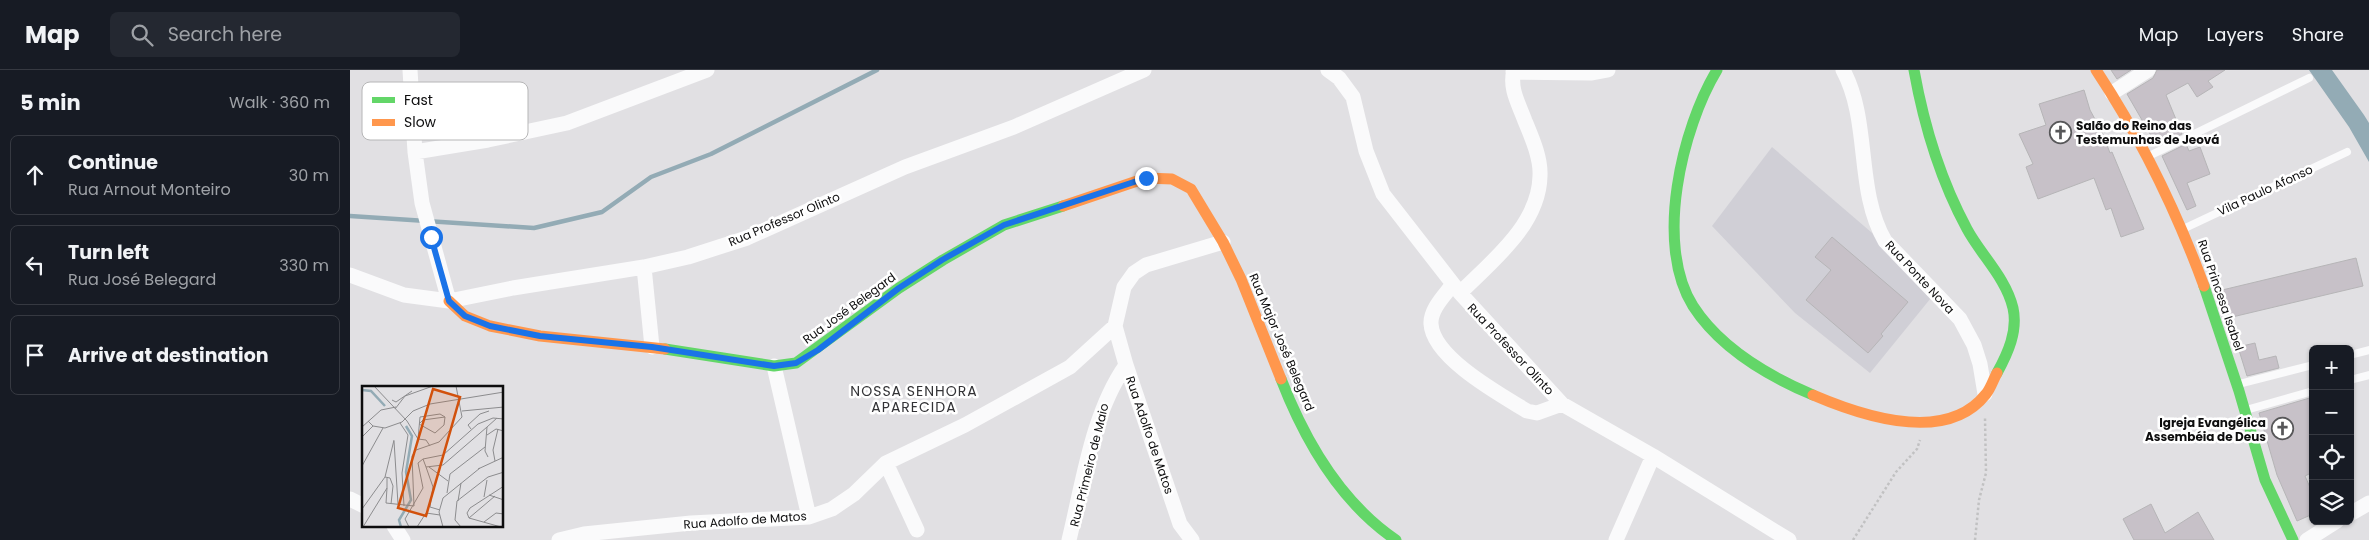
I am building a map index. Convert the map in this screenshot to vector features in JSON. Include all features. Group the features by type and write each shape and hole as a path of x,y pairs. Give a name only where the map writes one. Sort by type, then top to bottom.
{"street":[{"path":"528,131 567,123 707,70"},
{"name":"Rua Professor Olinto","path":"350,275 404,295 449,301 514,288 644,268 688,257 747,238 905,167 1014,127 1144,70"},
{"name":"Rua Professor Olinto","path":"1328,70 1339,78 1353,97 1366,151 1384,194 1456,288 1562,404 1653,456 1789,540"},
{"path":"1562,404 1536,413 1527,411 1467,372 1441,348 1431,325 1433,312 1456,288 1516,236 1536,202 1541,176 1535,147 1512,90 1514,71 1592,73 1608,70"},
{"path":"1716,70 1691,122 1674,214 1677,255 1682,278 1690,300 1707,324 1726,344 1766,371 1798,388 1851,410 1888,421 1928,423 1956,416 1985,394 2010,344 2014,320 2010,299 2000,277 1976,245 1949,191 1919,103 1914,70"},
{"name":"Rua Ponte Nova","path":"1843,70 1849,81 1857,112 1870,206 1876,226 1885,241 1960,319 1974,345 1980,364 1985,394"},
{"name":"Rua Princesa Isabel","path":"2096,70 2112,93 2183,229 2199,268 2246,410 2255,450 2270,494 2293,540"},
{"path":"2112,93 2148,70"},
{"path":"415,140 424,212 449,301"},
{"path":"416,152 488,140"},
{"name":"Rua José Belegard","path":"449,301 465,316 490,326 540,336 652,347 774,366 796,363 818,350 899,288 942,260 1004,225 1146,178 1172,179 1190,189 1223,242"},
{"name":"Rua Adolfo de Matos","path":"1192,540 1180,524 1126,365 1115,326 1124,287 1134,272 1146,265 1223,242"},
{"name":"Rua Major José Belegard","path":"1223,242 1241,279 1290,402 1322,462 1346,496 1374,525 1396,540"},
{"path":"644,268 652,347"},
{"name":"Rua Adolfo de Matos","path":"559,540 584,534 691,523 809,516 832,509 854,494 886,463 965,425 1070,367 1115,326"},
{"name":"Rua Primeiro de Maio","path":"1069,540 1102,407 1112,385 1126,365"},
{"path":"774,366 809,516"},
{"path":"1616,540 1653,456"},
{"path":"886,463 917,530"},
{"path":"350,499 362,505"},
{"path":"2354,512 2369,503"},
{"path":"2307,540 2331,525"},
{"path":"395,528 403,540"}],"lane":[{"path":"2147,157 2309,78"},
{"name":"Vila Paulo Afonso","path":"2183,229 2347,152"},
{"path":"2354,354 2369,350"},
{"path":"2237,385 2309,366"},
{"path":"2354,379 2369,375"},
{"path":"2246,410 2309,392"}],"path":[{"path":"1975,540 1978,500 1986,473 1985,394"},
{"path":"1852,540 1896,472 1917,449 1928,423"}],"shaded area":[{"path":"1772,147 1885,244 1935,293 1870,373 1795,313 1712,226"}],"water":[{"path":"2309,70 2332,70 2364,115 2369,123 2369,162 2349,127"}],"building":[{"path":"2111,70 2131,70 2117,79"},
{"path":"2157,70 2225,70 2208,81 2213,87 2197,97 2188,83 2166,95 2182,134 2157,146 2127,94 2153,78"},
{"path":"2084,90 2090,110 2102,132 2110,153 2112,152 2144,229 2121,237 2111,208 2106,210 2094,178 2038,199 2026,167 2033,164 2019,134 2046,125 2039,104"},
{"path":"2186,144 2189,151 2200,147 2210,174 2187,183 2196,206 2187,210 2162,156"},
{"path":"1832,237 1908,302 1868,353 1806,300 1831,270 1815,257"},
{"path":"2356,258 2363,286 2228,318 2218,291"},
{"path":"2255,343 2259,360 2276,356 2279,368 2247,376 2238,347"},
{"path":"2309,398 2309,474 2305,476 2309,485 2309,516 2297,521 2277,475 2259,413"},
{"path":"2151,504 2165,533 2198,512 2214,540 2134,540 2123,519"}],"waterway":[{"path":"350,216 534,228 602,212 651,177 711,154 877,70"}],"traffic: fast":[{"path":"1717,70 1704,94 1693,123 1677,186 1674,219 1675,251 1681,280 1693,306 1704,321 1731,348 1762,370 1813,395"},
{"path":"1914,70 1934,152 1957,210 2010,297 2014,317 2013,333 2005,358 1997,373"},
{"path":"665,349 774,366 796,363 899,288 943,260 1004,225 1063,206"},
{"path":"2204,286 2239,391 2265,480 2293,540"},
{"path":"1281,379 1301,425 1326,469 1358,508 1396,540"}],"traffic: slow":[{"path":"2096,70 2143,148 2182,230 2204,286"},
{"path":"1063,206 1146,178 1172,179 1191,189 1223,242 1241,279 1281,379"},
{"path":"449,301 465,316 490,326 540,336 665,349"},
{"path":"1813,395 1855,411 1879,417 1903,422 1927,422 1949,419 1969,410 1986,394 1997,373"}],"place":[{"name":"Salão do Reino das Testemunhas de Jeová","path":"2060,132"},
{"name":"Igreja Evangélica Assembéia de Deus","path":"2282,429"}],"district":[{"name":"NOSSA SENHORA APARECIDA","path":"914,400"}],"route":[{"path":"431,237 449,301 465,316 490,326 540,336 652,347 774,366 796,363 818,350 899,288 942,260 1004,225 1146,178"}]}
